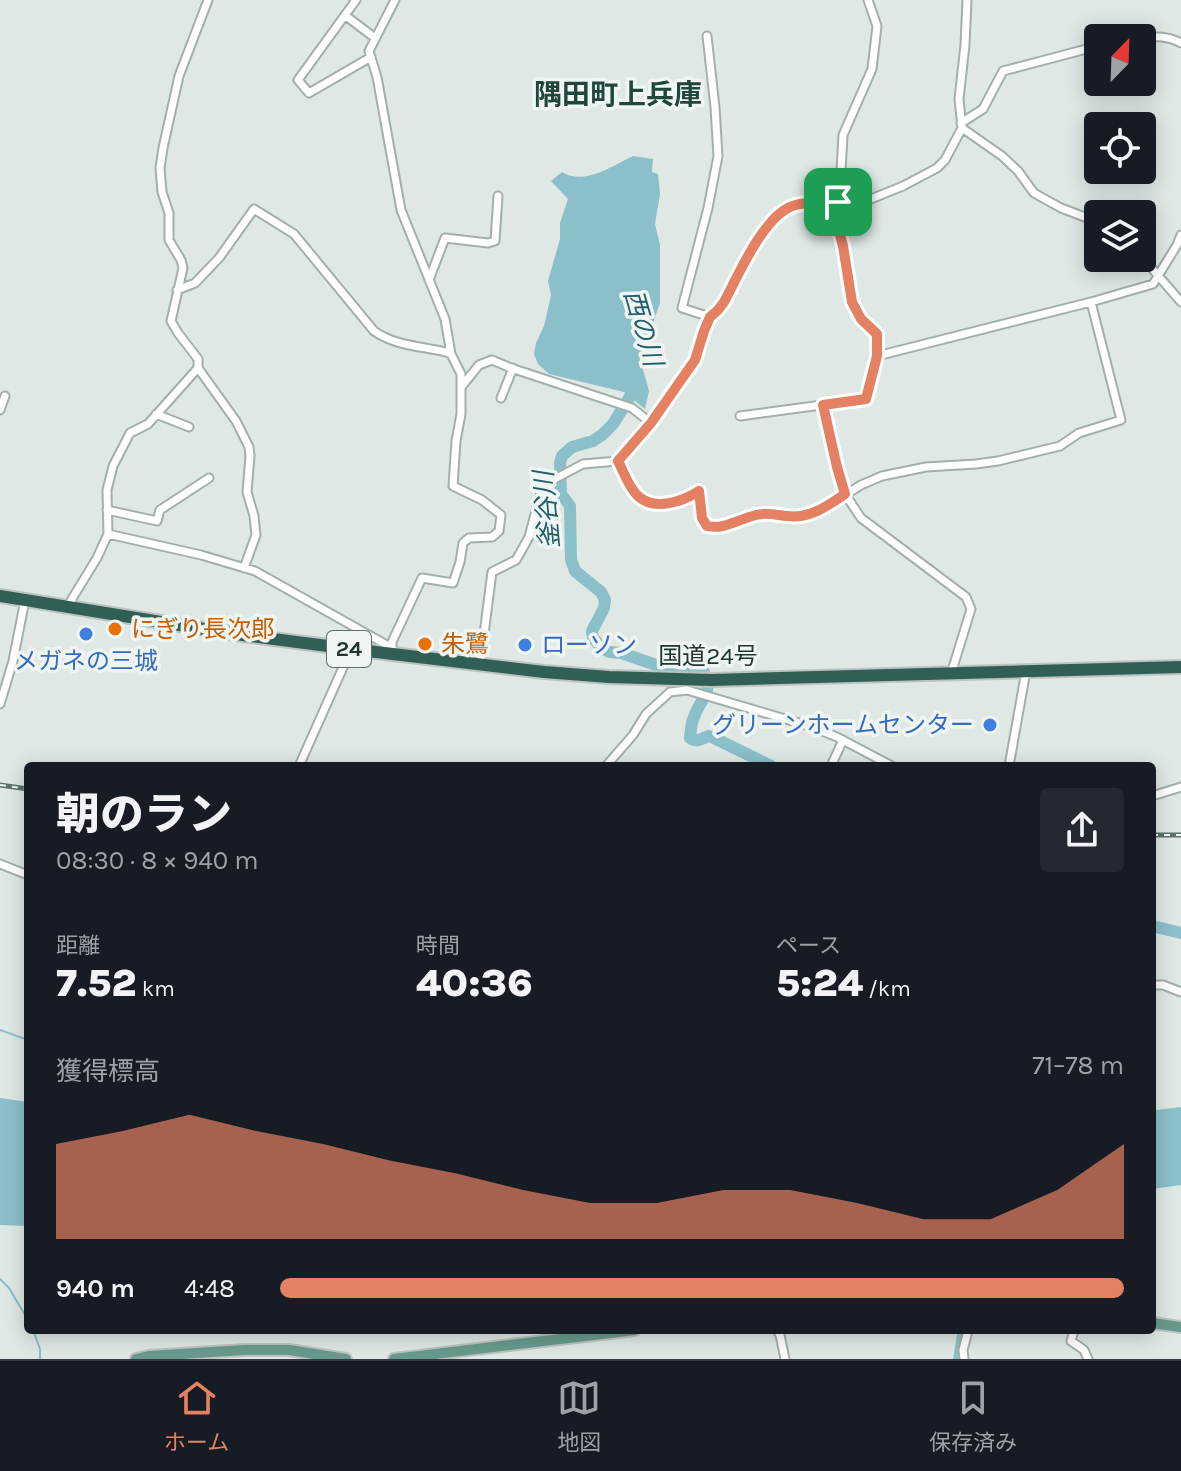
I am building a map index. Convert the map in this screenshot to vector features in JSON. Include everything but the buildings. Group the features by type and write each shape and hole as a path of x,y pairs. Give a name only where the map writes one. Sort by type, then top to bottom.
{"highway":[{"name":"国道24号","path":"0,596 235,634 583,675 706,680 1181,667"}],"main road":[{"path":"1156,1324 1181,1327"},
{"path":"394,1359 605,1334"},
{"path":"136,1359 245,1350 289,1350 346,1359"}],"street":[{"path":"208,0 179,76 160,168 162,192 169,213 169,240 183,268 171,321 198,359 198,368 236,421 249,447 247,492 256,535 244,568"},
{"path":"356,0 298,80 309,93 371,57"},
{"path":"392,651 392,642 422,578 453,583 463,543 469,538 492,537 499,531 501,515 482,500 453,486 461,414 461,374 451,354 445,319 401,210 377,77 369,51 395,0"},
{"path":"740,416 866,399 877,356 877,334 861,319 852,302 838,227 838,202 843,135 872,69 877,26 868,0"},
{"path":"480,665 492,572 516,560 529,537 541,492 549,482 583,464 618,461 651,423 695,360 710,317 724,302 770,223 788,208 799,205 861,203 937,168 945,160 962,125 959,99 967,0"},
{"path":"346,16 375,38"},
{"path":"707,36 718,156 682,308 710,317"},
{"path":"1156,36 1181,43"},
{"path":"962,125 983,109 1003,71 1084,50"},
{"path":"962,125 1018,171 1034,193 1084,217"},
{"path":"429,280 445,238 488,243 495,241 498,196"},
{"path":"177,290 195,283 219,258 254,209 294,234 374,331 401,344 451,354"},
{"path":"877,356 1153,284 1181,235"},
{"path":"1155,272 1181,302"},
{"path":"618,461 639,497 655,504 673,503 699,491 702,518 707,526 723,527 758,514 789,517 819,511 882,476 904,470 976,464 1060,446 1079,433 1121,420 1091,302"},
{"path":"460,388 479,365 492,360 632,408 651,423"},
{"path":"67,607 108,534 107,490 113,466 130,433 148,424 198,368"},
{"path":"501,398 513,368"},
{"path":"0,410 5,396"},
{"path":"823,405 845,494 861,518 966,597 971,609 951,674"},
{"path":"156,414 189,427"},
{"path":"107,510 157,521 160,510 209,478"},
{"path":"108,534 255,571 392,651"},
{"path":"0,704 13,661 25,600"},
{"path":"301,762 353,645 355,628"},
{"path":"1010,762 1026,671"},
{"path":"609,762 646,714 670,692 687,690 809,726 884,762"},
{"path":"833,762 843,740"},
{"path":"1156,795 1181,787"},
{"path":"0,864 24,873"},
{"path":"1156,985 1181,992"},
{"path":"779,1334 785,1359"},
{"path":"964,1359 967,1334"},
{"path":"1073,1334 1071,1341 1084,1350 1088,1359"}],"water":[{"name":"西の川","path":"633,156 653,159 652,172 658,174 660,194 655,224 660,245 660,303 640,359 649,391 645,409 624,392 549,374 538,364 534,354 551,295 548,281 568,199 551,181 562,172 571,176 589,176"},
{"path":"0,1098 24,1101 24,1226 0,1225"},
{"path":"1181,1107 1181,1185 1156,1188 1156,1110"}],"waterway":[{"name":"釜谷川","path":"635,383 636,387 613,424 593,441 572,447 562,456 560,463 561,494 570,506 571,560 575,571 601,592 605,600 592,631 593,638 609,652 668,669 704,672 707,691 693,719 690,738 712,737 763,762"},
{"path":"1156,927 1181,933"},
{"path":"0,1030 24,1039"},
{"path":"0,1279 24,1313"},
{"path":"34,1334 40,1359"},
{"path":"959,1359 963,1334"}],"railway":[{"path":"0,785 24,788"},
{"path":"1156,835 1181,835"}],"place":[{"name":"にぎり長次郎","path":"115,629"},
{"name":"メガネの三城","path":"86,634"},
{"name":"朱鷺","path":"425,644"},
{"name":"ローソン","path":"525,645"},
{"name":"グリーンホームセンター","path":"990,725"}],"district":[{"name":"隅田町上兵庫","path":"618,94"}],"route":[{"path":"838,202 838,227 852,302 861,319 877,334 877,356 866,399 823,405 845,494 819,511 803,516 758,514 723,527 707,526 702,518 699,491 665,504 655,504 639,497 618,461 651,423 695,360 710,317 724,302 754,246 770,223 788,208 838,202"}]}
